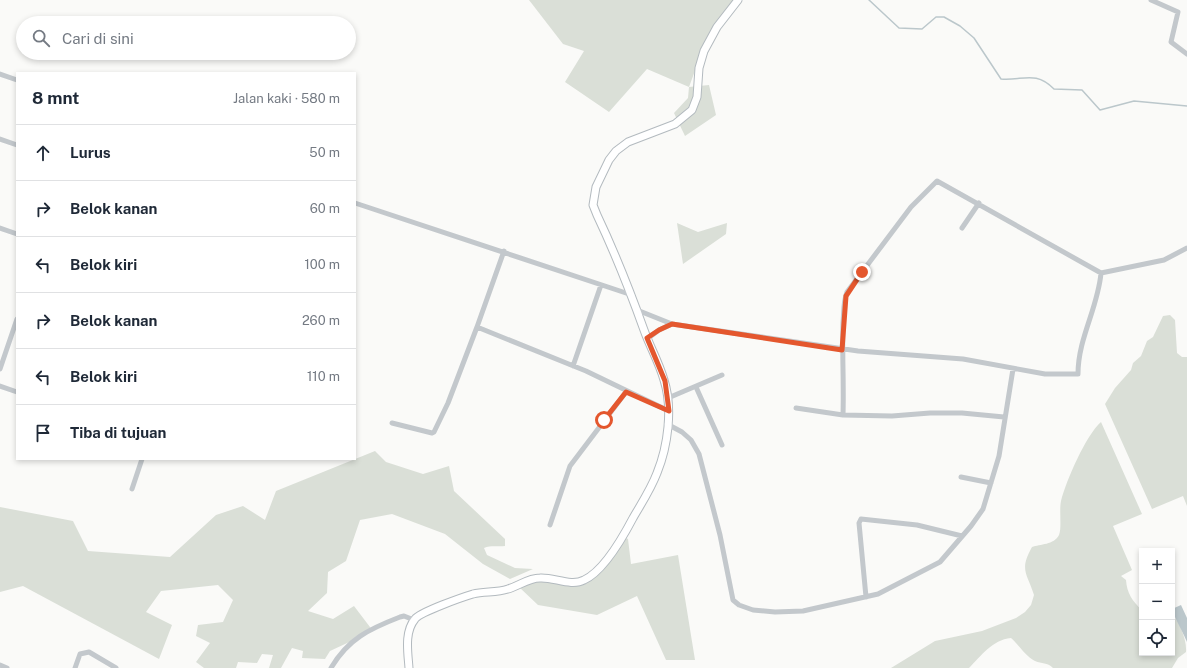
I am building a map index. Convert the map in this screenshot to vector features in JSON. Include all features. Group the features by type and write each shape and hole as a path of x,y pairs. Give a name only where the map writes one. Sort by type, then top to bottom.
{"main road":[{"path":"409,668 407,646 411,625 420,614 474,594 502,591 533,579 546,578 581,582 602,566 627,530 651,486 657,473 663,452 668,424 669,411 665,381 647,338 632,295 593,206 596,187 609,160 622,146 675,124 692,110 697,97 699,68 704,51 717,27 738,0"}],"street":[{"path":"1151,0 1178,12 1171,42 1187,54"},
{"path":"0,74 16,80"},
{"path":"0,139 16,145"},
{"path":"843,415 842,350 845,300 847,292 918,198 938,181 1101,273 1164,260 1187,248"},
{"path":"356,203 504,251 632,295"},
{"path":"962,228 979,203"},
{"path":"0,228 16,234"},
{"path":"392,423 434,432 448,403 504,251"},
{"path":"637,310 672,324 842,350 963,359 1046,374 1078,374 1081,344 1094,304 1101,273"},
{"path":"573,366 601,285"},
{"path":"0,369 16,322"},
{"path":"647,338 672,324"},
{"path":"477,327 573,366 669,411"},
{"path":"668,424 682,432 691,440 699,454 720,534 732,595 736,603 754,610 769,612 799,612 886,591 940,562 984,509 999,456 1004,417 1013,369"},
{"path":"668,398 722,376"},
{"path":"0,386 16,392"},
{"path":"696,387 722,445"},
{"path":"550,525 570,466 626,392"},
{"path":"796,408 856,416 962,413 1004,417"},
{"path":"132,489 142,460"},
{"path":"961,477 991,483"},
{"path":"866,597 859,523 861,519 917,525 962,536"},
{"path":"331,668 343,649 358,637 400,617 404,616 414,620"},
{"path":"75,668 80,654 85,651 116,668"},
{"path":"0,665 7,668"}],"shaded area":[{"path":"529,0 739,0 707,38 689,87 647,69 609,112 565,82 584,51 563,44"},
{"path":"709,85 716,115 685,136 674,113 688,98 689,87"},
{"path":"677,223 698,232 727,223 726,234 683,264"},
{"path":"1170,315 1175,320 1177,353 1182,357 1187,357 1187,506 1183,496 1152,509 1105,404 1115,388 1131,370 1133,363 1141,356 1147,341 1153,337 1163,316"},
{"path":"1101,422 1142,514 1113,526 1132,570 1121,576 1126,580 1131,596 1139,607 1139,656 1175,656 1175,618 1182,632 1186,652 1178,658 1172,668 1053,668 1032,659 1025,654 1011,638 1004,639 993,645 969,668 891,668 935,641 982,631 1016,618 1025,612 1031,605 1034,595 1025,566 1028,555 1032,547 1054,541 1059,535 1061,501 1067,482 1083,447 1095,428"},
{"path":"375,451 386,462 423,474 449,466 454,491 505,539 505,546 484,548 487,555 515,568 533,569 510,579 483,564 445,534 392,514 360,520 346,561 328,572 327,593 308,611 333,619 354,606 373,631 330,651 325,659 302,658 303,651 292,648 281,668 269,668 273,655 262,654 257,663 238,662 236,668 204,668 196,662 210,643 196,636 198,625 223,622 233,600 218,585 161,591 146,612 172,625 159,659 23,586 0,592 0,507 73,521 88,551 170,557 216,515 243,506 265,520 276,491 356,460"},
{"path":"620,535 628,539 631,564 678,555 695,660 666,660 637,596 597,615 538,605 519,587 536,581 569,585 597,572"},
{"path":"1181,605 1187,618 1187,642 1175,617 1175,608"}],"waterway":[{"path":"869,0 899,28 922,29 936,17 944,17 960,26 974,38 1001,79 1035,78 1047,83 1054,89 1082,90 1100,110 1134,101 1187,106"}],"route":[{"path":"604,420 626,392 669,411 665,381 647,338 672,324 842,350 845,300 847,292 862,272"}]}
